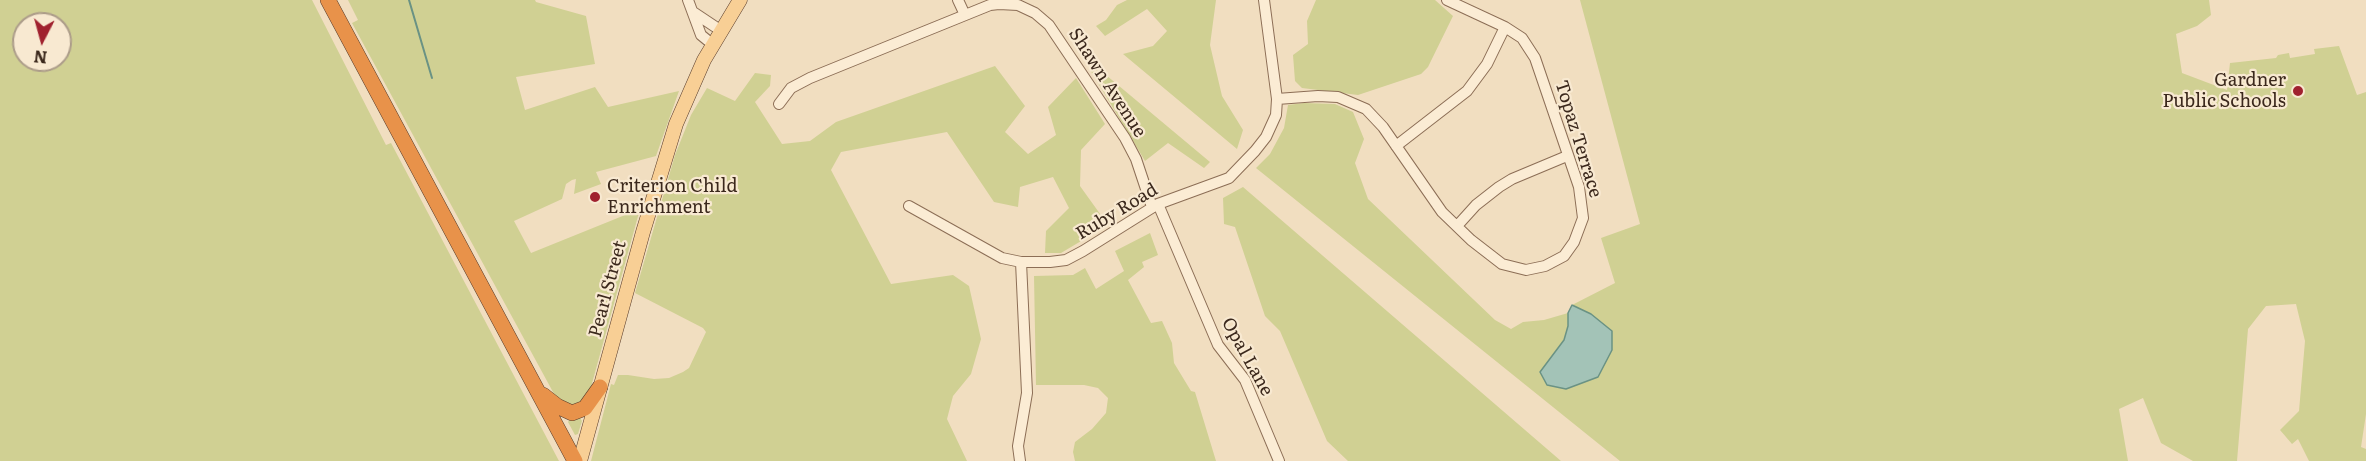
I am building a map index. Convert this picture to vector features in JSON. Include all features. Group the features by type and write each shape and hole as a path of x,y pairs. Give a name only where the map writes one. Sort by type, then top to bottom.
{"highway":[{"path":"328,0 575,461"},
{"path":"534,386 557,406 572,413 585,408 600,387"}],"main road":[{"name":"Pearl Street","path":"580,461 664,160 688,94 712,44 740,0"}],"street":[{"path":"958,0 965,15"},
{"name":"Ruby Road","path":"909,206 1002,258 1021,262 1050,262 1066,260 1155,205 1223,181 1235,174 1256,151 1276,115 1277,99 1264,0"},
{"name":"Topaz Terrace","path":"1277,99 1318,96 1347,100 1366,110 1383,127 1442,212 1502,264 1526,270 1545,266 1564,256 1575,242 1583,218 1579,187 1535,58 1522,38 1505,27 1447,0"},
{"path":"690,4 698,16 720,30"},
{"path":"690,4 701,35 712,44"},
{"name":"Shawn Avenue","path":"778,104 791,88 800,82 990,5 1009,4 1027,8 1043,18 1125,138 1155,205"},
{"path":"1396,146 1467,91 1487,64 1505,27"},
{"path":"1456,226 1476,205 1499,187 1567,156"},
{"name":"Opal Lane","path":"1155,205 1218,345 1245,380 1279,461"},
{"path":"1020,461 1018,446 1027,393 1021,262"}],"green space":[{"path":"0,0 312,0 386,145 391,143 559,461 0,461"},
{"path":"348,0 535,0 586,16 595,64 516,77 525,110 595,87 608,107 679,91 656,156 596,172 601,184 574,194 576,179 572,180 566,184 562,199 514,221 531,253 640,209 591,387 588,396 576,408 560,403 553,392 352,23 358,20"},
{"path":"1127,0 1216,0 1210,45 1222,96 1243,130 1237,149 1123,54 1153,46 1167,31 1147,9 1105,36 1096,26 1106,20 1117,5"},
{"path":"1316,0 1435,0 1453,16 1428,67 1421,74 1358,95 1302,88 1295,81 1293,55 1308,44 1307,21"},
{"path":"1580,0 2209,0 2211,15 2197,26 2176,34 2182,73 2227,90 2230,63 2276,58 2278,55 2289,53 2290,58 2315,54 2314,49 2339,46 2357,95 2366,92 2366,414 2361,447 2366,449 2366,461 2309,461 2298,439 2292,444 2280,430 2299,411 2305,341 2296,304 2266,306 2248,329 2237,461 2193,461 2161,443 2143,398 2119,409 2128,461 1620,461 1256,168 1270,154 1284,128 1288,105 1335,104 1353,112 1364,139 1355,163 1368,199 1495,320 1511,329 1523,322 1544,320 1568,313 1568,326 1564,340 1554,353 1591,314 1572,305 1615,283 1601,238 1640,224"},
{"path":"1094,65 1210,162 1204,168 1168,143 1145,161 1089,68"},
{"path":"995,66 1025,106 1005,132 1028,154 1056,135 1048,107 1076,78 1105,124 1081,150 1080,186 1108,225 1061,253 1045,253 1046,231 1069,208 1053,177 1020,187 1018,207 994,202 947,132 841,152 831,170 891,284 953,275 969,286 981,339 971,374 953,396 947,419 967,461 591,461 611,384 614,385 618,375 654,379 669,378 683,372 689,368 706,332 703,328 635,293 675,155 691,115 707,88 735,101 755,73 771,75 770,86 755,102 782,144 810,141 836,122"},
{"path":"1243,187 1561,461 1348,461 1327,441 1280,331 1265,316 1235,227 1224,224 1223,198"},
{"path":"1150,233 1158,255 1142,262 1144,267 1128,280 1151,323 1162,321 1172,343 1174,363 1191,391 1195,392 1216,461 1075,461 1073,452 1075,442 1092,429 1106,413 1108,398 1098,388 1084,385 1036,385 1034,276 1073,275 1085,268 1096,289 1124,271 1115,251"},
{"path":"580,418 582,421 578,434 575,435 568,422 570,419"}],"shaded area":[{"path":"1572,305 1591,314 1612,331 1612,350 1598,377 1566,389 1547,385 1540,372 1564,340 1568,326 1568,313"}],"waterway":[{"path":"409,0 432,78"}],"place":[{"name":"Gardner Public Schools","path":"2298,91"},
{"name":"Criterion Child Enrichment","path":"595,197"}]}
